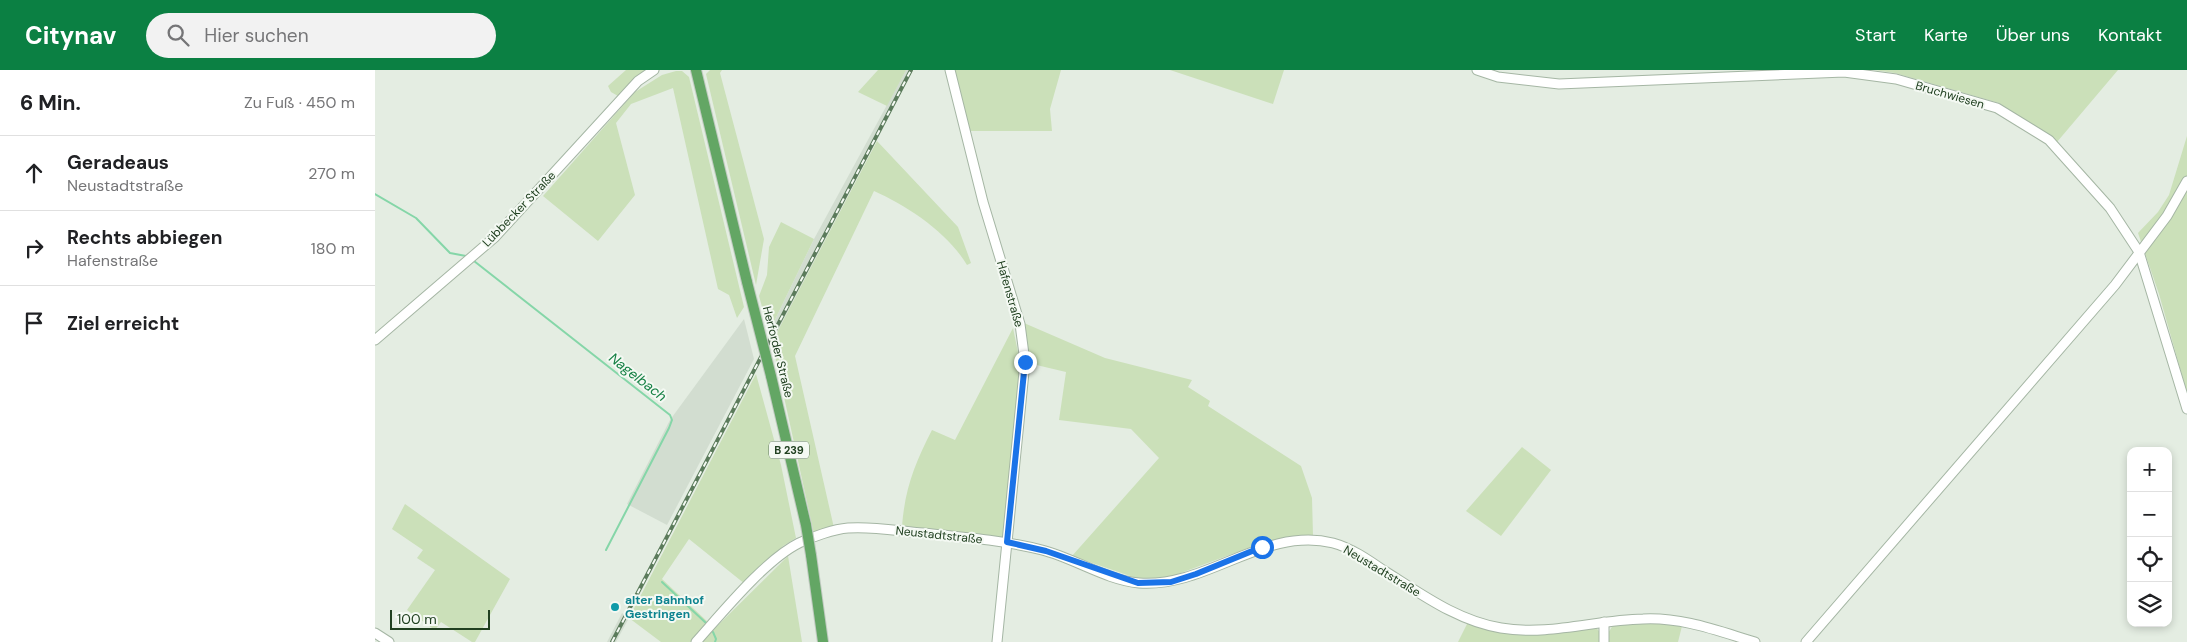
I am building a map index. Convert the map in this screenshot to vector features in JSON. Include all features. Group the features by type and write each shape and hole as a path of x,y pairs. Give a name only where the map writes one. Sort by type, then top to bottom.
{"main road":[{"name":"Herforder Straße","path":"696,70 806,525 823,642"}],"street":[{"name":"Lübbecker Straße","path":"375,340 495,237 638,81 654,70"},
{"name":"Hafenstraße","path":"950,70 983,202 1020,324 1025,362 997,642"},
{"name":"Bruchwiesen","path":"1477,70 1498,77 1559,84 1834,73 1896,80 1997,108 2049,140 2110,208 2139,252 2187,409"},
{"path":"1806,642 2115,285 2167,216 2187,181"},
{"name":"Neustadtstraße","path":"695,642 753,581 786,551 809,540 846,528 896,530 1007,542 1046,551 1138,583 1179,579 1262,547 1286,541 1318,540 1353,550 1443,607 1490,626 1514,630 1551,630 1604,622 1645,619 1671,620 1687,622 1755,642"},
{"path":"1604,622 1604,642"},
{"path":"375,633 389,642"}],"shaded area":[{"path":"906,70 913,70 772,342 769,332 814,239"},
{"path":"744,319 754,359 667,525 627,504 670,420"},
{"path":"622,613 629,618 616,642 607,642"}],"green space":[{"path":"626,70 649,70 632,81 618,96 611,92 608,86"},
{"path":"710,70 722,70 720,73 764,239 756,285 706,74"},
{"path":"878,70 906,70 887,106 858,92"},
{"path":"952,70 1061,70 1050,109 1052,131 968,131"},
{"path":"1170,70 1284,70 1273,104"},
{"path":"1874,70 2118,70 2057,142 1999,103 1895,73"},
{"path":"682,71 689,77 744,307 737,318 729,295 718,289 673,88 631,104 616,123 635,195 598,241 543,196 635,92 662,75"},
{"path":"2187,136 2187,393 2159,294 2138,233 2158,212 2169,195"},
{"path":"877,141 958,227 971,263 967,265 949,242 926,222 900,204 874,191 795,356 834,528 814,534 772,342"},
{"path":"781,222 814,239 769,332 759,296 767,275 769,247"},
{"path":"1024,323 1105,358 1192,380 1188,387 1210,401 1208,406 1301,466 1312,498 1313,535 1286,537 1259,544 1170,577 1139,579 1072,556 1159,458 1131,429 1059,420 1066,372 1028,363"},
{"path":"1013,328 1020,362 1005,540 912,530 902,526 908,488 932,430 955,440"},
{"path":"756,374 781,465 796,538 783,546 745,584 689,539 662,579 709,623 691,642 661,642 629,618"},
{"path":"1522,447 1551,470 1501,536 1466,511"},
{"path":"405,504 510,579 475,642 472,642 441,622 435,630 407,610 435,570 417,558 423,550 392,529"},
{"path":"788,556 802,642 701,642"},
{"path":"1468,622 1485,628 1531,634 1595,626 1601,634 1600,642 1458,642"},
{"path":"1645,622 1682,626 1678,642 1607,642 1607,635 1613,625"}],"waterway":[{"name":"Nagelbach","path":"375,194 416,218 450,253 466,256"},
{"name":"Nagelbach","path":"474,261 670,415 672,420 669,428 606,550"},
{"path":"662,582 706,623"},
{"path":"713,632 716,639 715,642"}],"railway":[{"path":"612,642 911,70"}],"place":[{"name":"alter Bahnhof Gestringen","path":"615,607"}],"route":[{"path":"1025,362 1007,542 1046,551 1118,578 1138,583 1171,582 1196,574 1262,547"}]}
